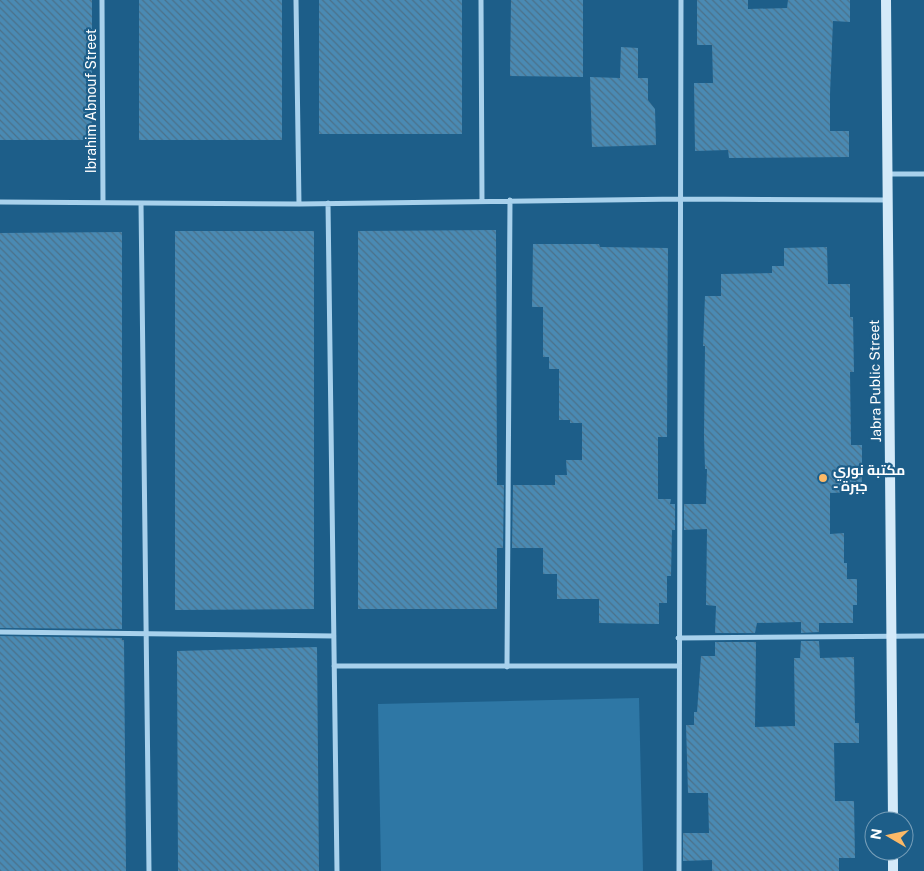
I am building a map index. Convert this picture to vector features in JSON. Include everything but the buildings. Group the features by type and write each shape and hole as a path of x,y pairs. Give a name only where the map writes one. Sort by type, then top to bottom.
{"main road":[{"name":"Jabra Public Street","path":"886,0 893,811"}],"street":[{"name":"Ibrahim Abnouf Street","path":"102,0 103,202"},
{"path":"296,0 299,204"},
{"path":"481,0 482,200"},
{"path":"679,871 677,666 682,199 681,0"},
{"path":"887,174 924,174"},
{"path":"0,202 299,204 482,200 887,200"},
{"path":"507,667 510,200"},
{"path":"141,203 149,871"},
{"path":"328,203 337,871"},
{"path":"0,632 334,636"},
{"path":"678,638 924,636"},
{"path":"334,666 677,666"}],"shaded area":[{"path":"639,698 643,871 381,871 378,704"}],"place":[{"name":"مكتبة نوري - جبرة","path":"823,478"}]}
